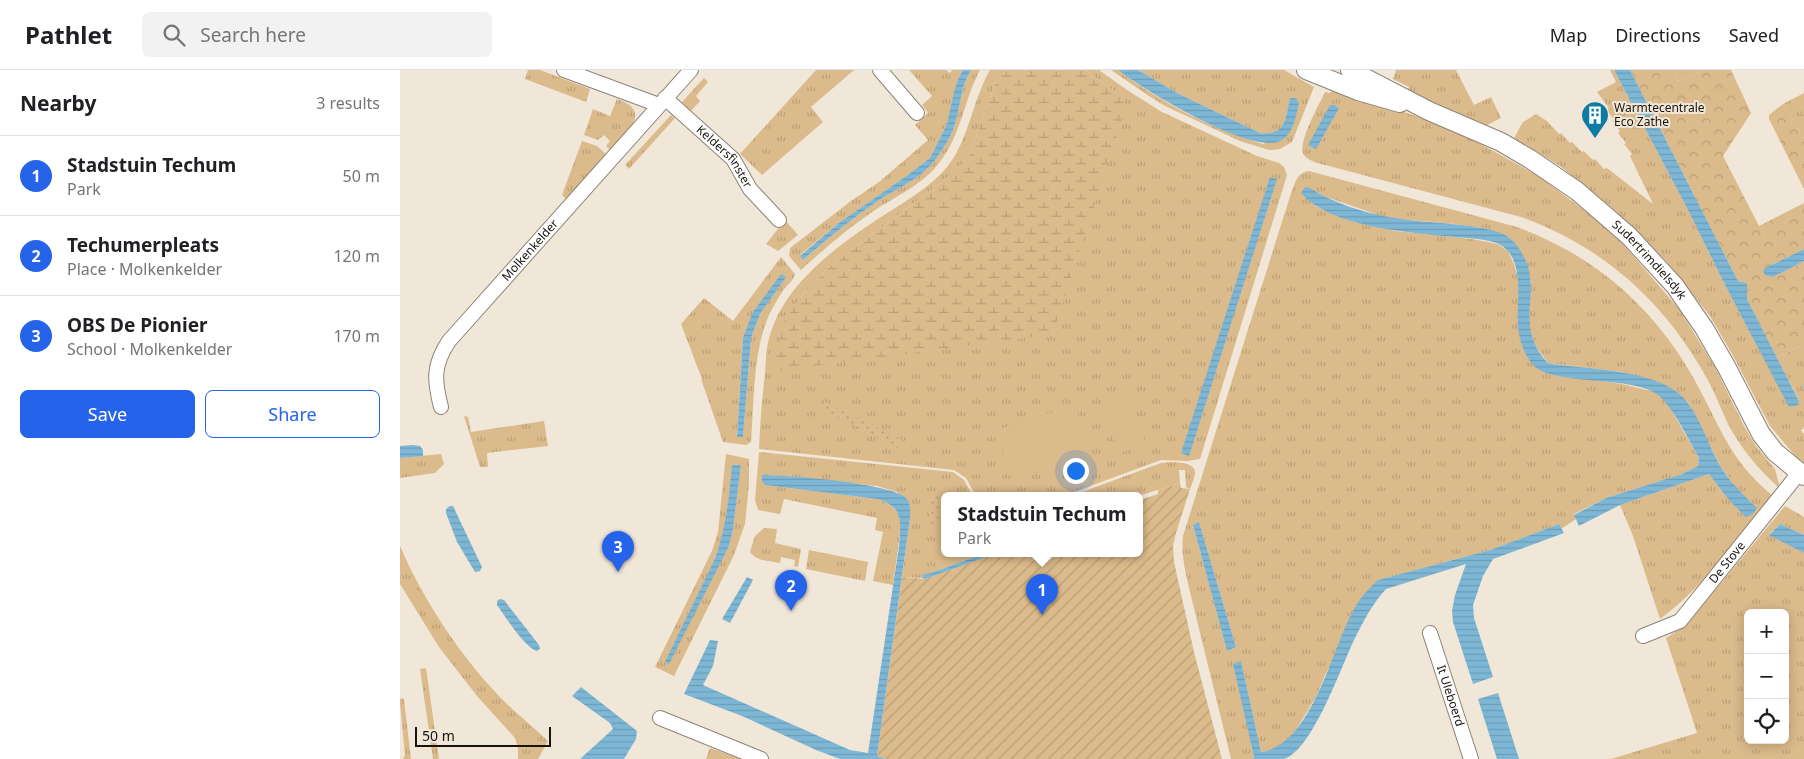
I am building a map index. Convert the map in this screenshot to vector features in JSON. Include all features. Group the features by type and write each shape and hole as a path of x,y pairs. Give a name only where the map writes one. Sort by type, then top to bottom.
{"street":[{"path":"564,70 662,102"},
{"name":"Molkenkelder","path":"441,408 436,390 436,373 440,356 449,341 691,70"},
{"path":"880,70 917,113"},
{"name":"Sudertrimdielsdyk","path":"1306,70 1358,91 1429,111"},
{"name":"Sudertrimdielsdyk","path":"1350,70 1429,111 1501,142 1530,159 1577,191 1629,236 1675,286 1704,328 1761,434 1775,452 1802,474"},
{"name":"Keldersfinster","path":"662,102 733,159 750,189 779,220"},
{"name":"De Stove","path":"1643,636 1680,620 1802,474"},
{"name":"It Uleboerd","path":"1430,633 1471,759"},
{"path":"660,718 761,759"}],"green space":[{"path":"528,70 540,70 590,89 586,102 525,79"},
{"path":"816,70 854,70 811,107 823,122 762,175 740,154"},
{"path":"909,70 946,70 950,73 952,70 963,70 959,77 947,124 930,158 840,222 800,255 803,260 856,216 905,185 932,164 953,131 964,87 971,70 980,70 953,141 939,163 926,177 858,222 801,270 789,256 790,248 879,182 928,140 915,125 928,113 922,105 932,96"},
{"path":"990,70 1007,70 995,84 970,154 955,172 828,268 799,299 1117,93 1085,70 1099,70 1162,112 1257,156 1279,163 1284,167 1287,175 1200,459 1187,461 1161,460 1074,492 974,492 966,478 954,470 759,449 768,342 778,315 787,299 826,257 922,190 947,167 960,145"},
{"path":"1007,70 1085,70 1117,93 1127,105 1054,330 1049,335 776,371 774,368 784,322 799,299 828,268 955,172 970,154 995,84"},
{"path":"1111,70 1118,70 1151,93 1187,113 1224,131 1263,144 1293,126 1299,103 1296,99 1290,98 1285,119 1280,129 1269,133 1260,133 1177,93 1138,70 1284,70 1314,87 1292,142 1280,149 1269,150 1240,141 1165,106"},
{"path":"1396,70 1456,70 1474,105 1491,97 1501,118 1487,125 1407,92 1409,87 1393,79"},
{"path":"1610,70 1614,70 1790,407 1799,400 1777,358 1804,344 1804,428 1801,430 1804,434 1804,463 1797,458 1770,426 1710,316 1667,262 1612,208 1584,185 1560,166 1514,138 1523,122 1536,114 1547,121 1570,143 1572,142 1582,152 1584,151 1593,160 1595,159 1604,169 1607,168 1653,204 1630,156 1632,154 1624,144 1626,143 1618,133 1620,131 1606,109 1609,108 1597,92 1616,82"},
{"path":"1630,70 1673,70 1677,80 1680,81 1704,70 1731,70 1751,113 1723,156 1759,226 1804,203 1804,249 1765,268 1773,277 1804,261 1804,344 1777,358 1747,299 1747,283 1738,281"},
{"path":"1673,70 1704,70 1680,81 1677,80"},
{"path":"704,78 708,82 696,96 700,101 691,111 682,102"},
{"path":"1334,88 1433,122 1473,140 1537,175 1592,216 1622,243 1679,309 1715,367 1756,446 1775,469 1778,487 1743,449 1727,422 1710,384 1693,355 1674,329 1654,304 1607,262 1552,230 1521,217 1319,163 1306,157 1302,150 1310,124 1325,92 1330,93"},
{"path":"1804,93 1804,139 1783,104"},
{"path":"617,99 628,104 634,110 635,116 629,130 610,150 606,146 610,141 604,135 598,140 584,135 593,109 610,116"},
{"path":"1783,104 1804,139 1804,189 1769,119 1769,115"},
{"path":"671,115 675,118 629,169 625,165"},
{"path":"582,141 597,146 606,154 566,199 562,195"},
{"path":"1309,171 1517,227 1547,239 1575,254 1600,271 1646,312 1666,336 1684,362 1738,460 1759,484 1773,496 1706,577 1692,592 1660,619 1633,536 1620,505 1709,474 1728,499 1756,508 1738,490 1720,466 1688,402 1661,384 1622,372 1548,363 1534,344 1529,326 1531,281 1526,261 1488,229 1378,215 1321,195 1309,188 1315,206 1355,222 1395,231 1472,239 1498,244 1508,251 1519,282 1518,326 1543,372 1622,384 1655,392 1666,401 1699,458 1698,466 1682,474 1606,498 1574,514 1576,519 1561,529 1559,524 1490,550 1378,580 1326,673 1316,697 1297,728 1288,739 1275,749 1261,752 1241,662 1234,664 1254,757 1253,759 1231,759 1186,575 1183,556 1183,536 1292,190 1298,177","holes":["1199,522 1236,647 1227,651 1193,525"]},
{"path":"785,220 798,235 778,251 766,244"},
{"path":"781,257 795,274 773,308 762,334 755,380 751,442 746,445 723,442 681,324 704,298 733,321","holes":["781,274 785,278 760,314 751,338 743,437 737,437 743,338"]},
{"path":"1128,391 1146,444 1119,453 1101,400"},
{"path":"823,401 902,440 898,448 819,408"},
{"path":"1075,405 1091,456 1012,481 996,430"},
{"path":"464,416 468,417 471,432 544,421 548,446 487,453 488,467 480,467"},
{"path":"759,452 953,472 964,480 971,492 941,492 941,557 975,557 931,573 923,574 922,578 902,577 910,506 897,492 877,486 762,475 765,485 877,499 894,508 899,516 901,526 893,585 873,581 883,532 875,530 877,518 784,499 780,514 758,510 755,500"},
{"path":"441,454 444,464 435,473 400,478 400,458"},
{"path":"726,454 749,459 749,484 745,524 734,555 674,676 655,667 712,551 718,532","holes":["733,465 741,465 729,546 714,561 725,529"]},
{"path":"1170,462 1191,465 1195,472 1190,489 1186,487 1185,470 1179,470 1180,483 1143,494 1143,492 1082,492 1161,463"},
{"path":"1180,483 1181,488 1190,489 1173,546 1174,562 1194,652 1222,759 886,759 877,756 902,577 925,579 986,557 1143,557 1143,499 1158,494 1158,490"},
{"path":"941,495 941,526 929,526 931,497"},
{"path":"1785,506 1804,517 1804,535 1780,524 1769,534 1804,553 1804,759 1611,759 1697,733 1666,638 1687,624"},
{"path":"764,528 777,529 775,543 801,549 798,567 794,566 795,560 781,557 780,563 763,560 750,552 755,536"},
{"path":"400,546 433,610 461,651 508,705 548,741 538,759 518,759 518,748 515,738 477,696 439,647 400,584"},
{"path":"809,550 868,562 865,581 806,569"},
{"path":"426,668 439,759 433,759 420,669"},
{"path":"403,698 411,759 403,759 405,755 400,699"},
{"path":"710,748 741,759 706,759"}],"water":[{"path":"963,70 971,70 964,87 956,122 949,139 932,164 905,185 856,216 803,260 800,256 840,222 930,158 947,124 954,92"},
{"path":"1118,70 1138,70 1177,93 1260,133 1269,133 1280,128 1285,119 1290,98 1296,98 1299,103 1292,128 1286,137 1282,140 1268,143 1224,131 1199,119"},
{"path":"1614,70 1630,70 1738,281 1747,283 1747,299 1799,401 1798,405 1789,407"},
{"path":"1330,105 1339,108 1316,149 1308,145"},
{"path":"1270,177 1277,179 1189,456 1181,453"},
{"path":"1305,187 1343,204 1372,213 1402,219 1482,228 1499,232 1510,238 1521,251 1529,272 1532,336 1548,363 1623,372 1661,383 1676,392 1692,409 1723,470 1736,488 1757,508 1753,514 1746,517 1728,499 1709,474 1620,505 1579,526 1574,515 1606,498 1682,474 1698,466 1699,458 1667,405 1655,393 1643,388 1627,384 1557,376 1544,372 1534,366 1525,352 1519,336 1516,269 1513,259 1499,244 1477,239 1394,230 1351,221 1331,214 1314,204 1301,193"},
{"path":"1804,249 1804,261 1773,277 1765,275 1763,271 1765,268"},
{"path":"781,274 786,277 760,314 751,338 743,437 737,437 743,338 753,312"},
{"path":"400,446 420,446 423,450 423,456 400,458"},
{"path":"732,465 741,465 729,546 669,664 665,662 718,549 730,490"},
{"path":"762,475 793,476 862,484 898,493 908,501 910,518 877,756 886,759 840,759 742,716 684,694 710,640 718,641 713,666 703,685 850,750 868,753 899,546 899,517 892,506 877,499 765,485 762,481"},
{"path":"453,506 482,567 480,571 475,572 457,542 446,513 446,509"},
{"path":"1199,522 1236,647 1227,651 1193,525"},
{"path":"1559,524 1564,533 1493,559 1483,576 1473,605 1474,618 1493,677 1473,684 1453,622 1452,611 1455,595 1466,564 1386,589 1362,625 1349,650 1326,705 1306,740 1295,752 1284,759 1253,759 1233,664 1241,661 1261,752 1279,745 1294,732 1307,714 1354,609 1364,594 1378,580 1490,550"},
{"path":"1780,524 1804,535 1804,553 1769,535"},
{"path":"975,557 986,557 925,579 922,578 923,574 931,573"},
{"path":"747,577 753,580 730,623 722,619"},
{"path":"500,599 504,600 539,645 540,649 537,651 532,649 516,631 497,605 497,601"},
{"path":"581,687 637,731 636,739 624,759 580,759 613,729 610,723 572,696"},
{"path":"1498,693 1519,759 1497,759 1478,699"}],"place":[{"name":"Warmtecentrale Eco Zathe","path":"1595,139"},
{"name":"OBS De Pionier","path":"618,572"},
{"name":"Techumerpleats","path":"791,611"},
{"name":"Stadstuin Techum","path":"1042,615"}]}
